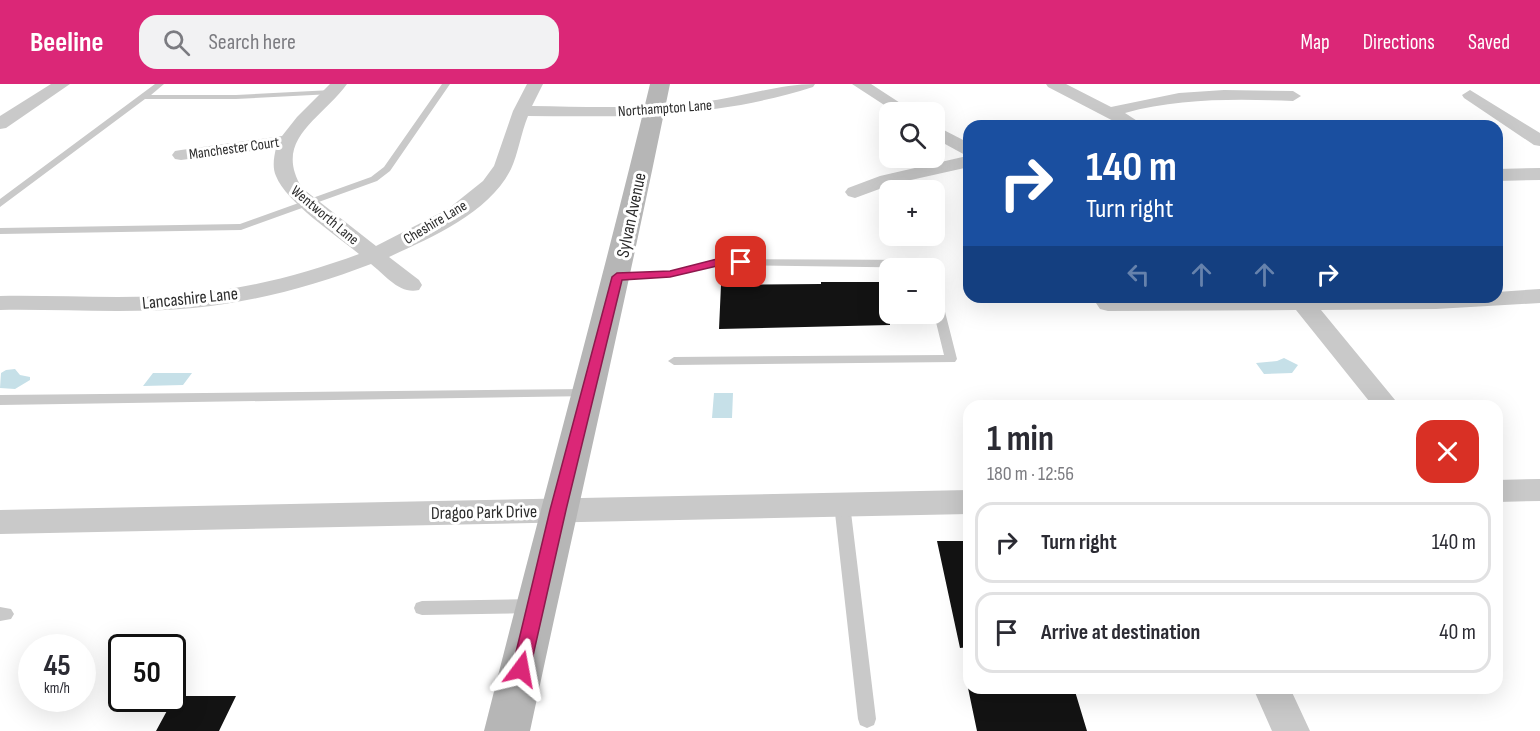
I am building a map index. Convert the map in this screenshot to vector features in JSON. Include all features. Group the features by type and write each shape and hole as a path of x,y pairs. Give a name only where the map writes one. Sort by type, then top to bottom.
{"main road":[{"name":"Sylvan Avenue","path":"507,731 558,510 617,277 657,98"}],"street":[{"path":"0,124 62,84"},
{"name":"Cheshire Lane","path":"374,255 451,216 489,184 502,168 521,111 535,84"},
{"name":"Northampton Lane","path":"521,111 657,98 742,101 807,84"},
{"path":"861,84 890,102"},
{"path":"1054,84 1126,120"},
{"name":"Wentworth Lane","path":"335,88 288,141 282,154 281,168 286,180 309,203 411,285"},
{"path":"1470,95 1540,141"},
{"path":"1112,112 1152,101 1195,96 1293,96"},
{"path":"945,137 963,148"},
{"name":"Manchester Court","path":"181,155 288,141"},
{"path":"855,192 887,180 963,162"},
{"path":"1503,175 1540,174"},
{"name":"Lancashire Lane","path":"0,303 159,303 198,300 288,283 374,255"},
{"path":"1503,298 1540,296"},
{"path":"1303,303 1382,400"},
{"path":"1503,491 1540,490"},
{"name":"Dragoo Park Drive","path":"0,522 963,502"},
{"path":"1274,694 1291,731"}],"lane":[{"path":"0,204 159,84"},
{"path":"0,231 241,227 374,179 387,169 446,84"},
{"path":"143,97 236,98 335,88"},
{"path":"617,277 670,274 717,262 879,263"},
{"path":"674,361 951,359 942,324"},
{"path":"0,400 588,393"},
{"path":"842,504 867,719"},
{"path":"422,608 536,606"}],"water":[{"path":"1284,358 1298,365 1292,373 1264,374 1256,363 1277,361"},
{"path":"15,369 20,375 30,377 30,380 15,389 0,388 1,373"},
{"path":"153,373 192,373 183,385 143,386"},
{"path":"714,393 733,393 732,418 712,418"}],"building":[{"path":"821,282 879,282 879,324 890,325 719,329 721,285 821,284"},
{"path":"937,541 963,541 963,648 960,648"},
{"path":"969,694 1076,694 1087,731 977,731"},
{"path":"186,696 236,696 219,731 156,731 166,712 186,712"}],"route":[{"path":"521,669 558,510 617,277 670,274 717,262 741,262"}]}
